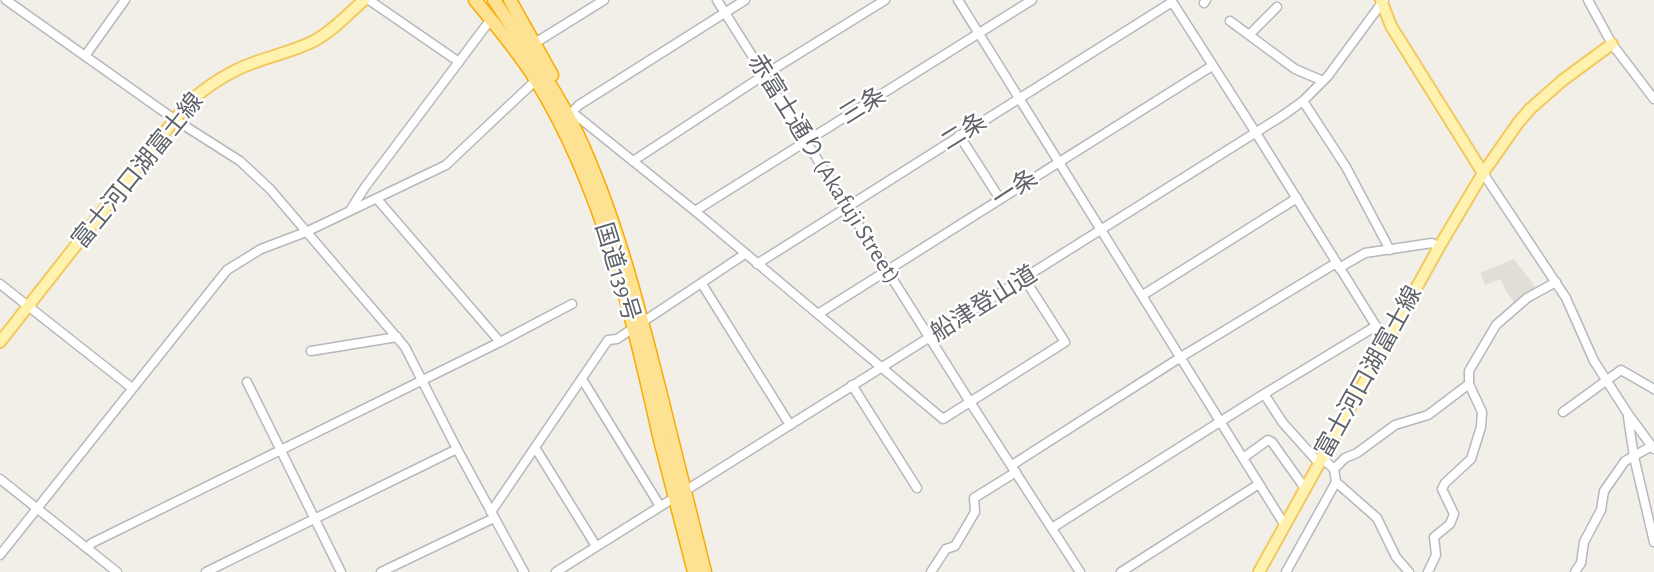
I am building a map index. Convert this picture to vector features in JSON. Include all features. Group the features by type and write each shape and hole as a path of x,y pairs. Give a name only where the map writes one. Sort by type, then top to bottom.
{"highway":[{"name":"国道139号","path":"475,0 536,80 559,120 596,204 638,325"},
{"name":"国道139号","path":"494,0 546,79 577,134 604,197 626,260 638,325 680,496 694,572"},
{"path":"510,0 572,112 577,134"},
{"name":"国道139号","path":"680,496 705,572"}],"main road":[{"name":"富士河口湖富士線","path":"0,342 174,120 195,97 219,79 252,63 292,51 317,39 364,0"},
{"path":"1382,1 1391,26 1483,173"},
{"name":"富士河口湖富士線","path":"1259,572 1304,487 1483,173 1530,109 1563,80 1612,44"}],"street":[{"path":"6,0 174,120 240,161 270,189 405,346 457,449 524,572"},
{"path":"85,56 125,0"},
{"path":"369,0 459,62"},
{"path":"535,43 604,0"},
{"name":"赤富士通り (Akafuji Street)","path":"717,0 1080,572"},
{"path":"745,0 579,105 572,112 943,419 1065,342 1024,278"},
{"path":"633,161 764,75 885,0"},
{"path":"958,0 1284,524"},
{"name":"三条","path":"694,211 1032,0"},
{"path":"1588,0 1612,44 1654,99"},
{"path":"1171,1 1387,341"},
{"name":"二条","path":"758,264 1171,1"},
{"name":"船津登山道","path":"556,572 1256,133 1303,101 1323,81 1382,1"},
{"path":"1250,34 1277,7"},
{"path":"350,210 491,20"},
{"path":"1230,21 1295,69 1323,81"},
{"name":"一条","path":"818,314 1212,66"},
{"path":"0,555 227,270 261,249 306,232 446,165 536,80"},
{"path":"1303,101 1346,167 1390,250"},
{"path":"959,135 1000,199"},
{"path":"1483,173 1566,298 1589,352 1606,381 1653,448 1625,461 1604,490 1601,510 1584,542 1581,564 1575,572"},
{"path":"1143,295 1297,198"},
{"path":"377,199 500,342"},
{"path":"931,572 946,549 955,546 975,512 974,498 1181,357 1338,266 1365,253 1432,243 1439,247"},
{"path":"381,572 493,515 608,340 617,339 745,254"},
{"path":"1428,572 1436,555 1434,537 1450,524 1455,514 1442,489 1445,483 1471,459 1481,427 1482,412 1469,384 1469,371 1496,325 1527,298 1556,282"},
{"path":"0,284 132,388"},
{"path":"702,284 790,425"},
{"path":"87,548 92,543 500,342 572,304"},
{"path":"1052,528 1220,421 1376,326"},
{"path":"311,351 397,337"},
{"path":"1563,412 1621,370 1654,389"},
{"path":"582,379 660,506"},
{"path":"247,382 341,572"},
{"path":"1334,469 1345,458 1357,453 1395,425 1428,415 1469,384"},
{"path":"852,385 917,488"},
{"path":"1264,394 1283,423 1320,460 1334,469 1336,482 1286,572"},
{"path":"1628,414 1634,457 1654,542"},
{"path":"1243,458 1268,440 1272,442 1304,487"},
{"path":"206,572 457,449"},
{"path":"536,449 596,546"},
{"path":"0,479 117,572"},
{"path":"1336,482 1377,518 1396,557 1410,572"},
{"path":"1121,572 1259,484"}],"shaded area":[{"path":"1514,259 1537,289 1516,304 1500,279 1485,285 1480,273"}]}
